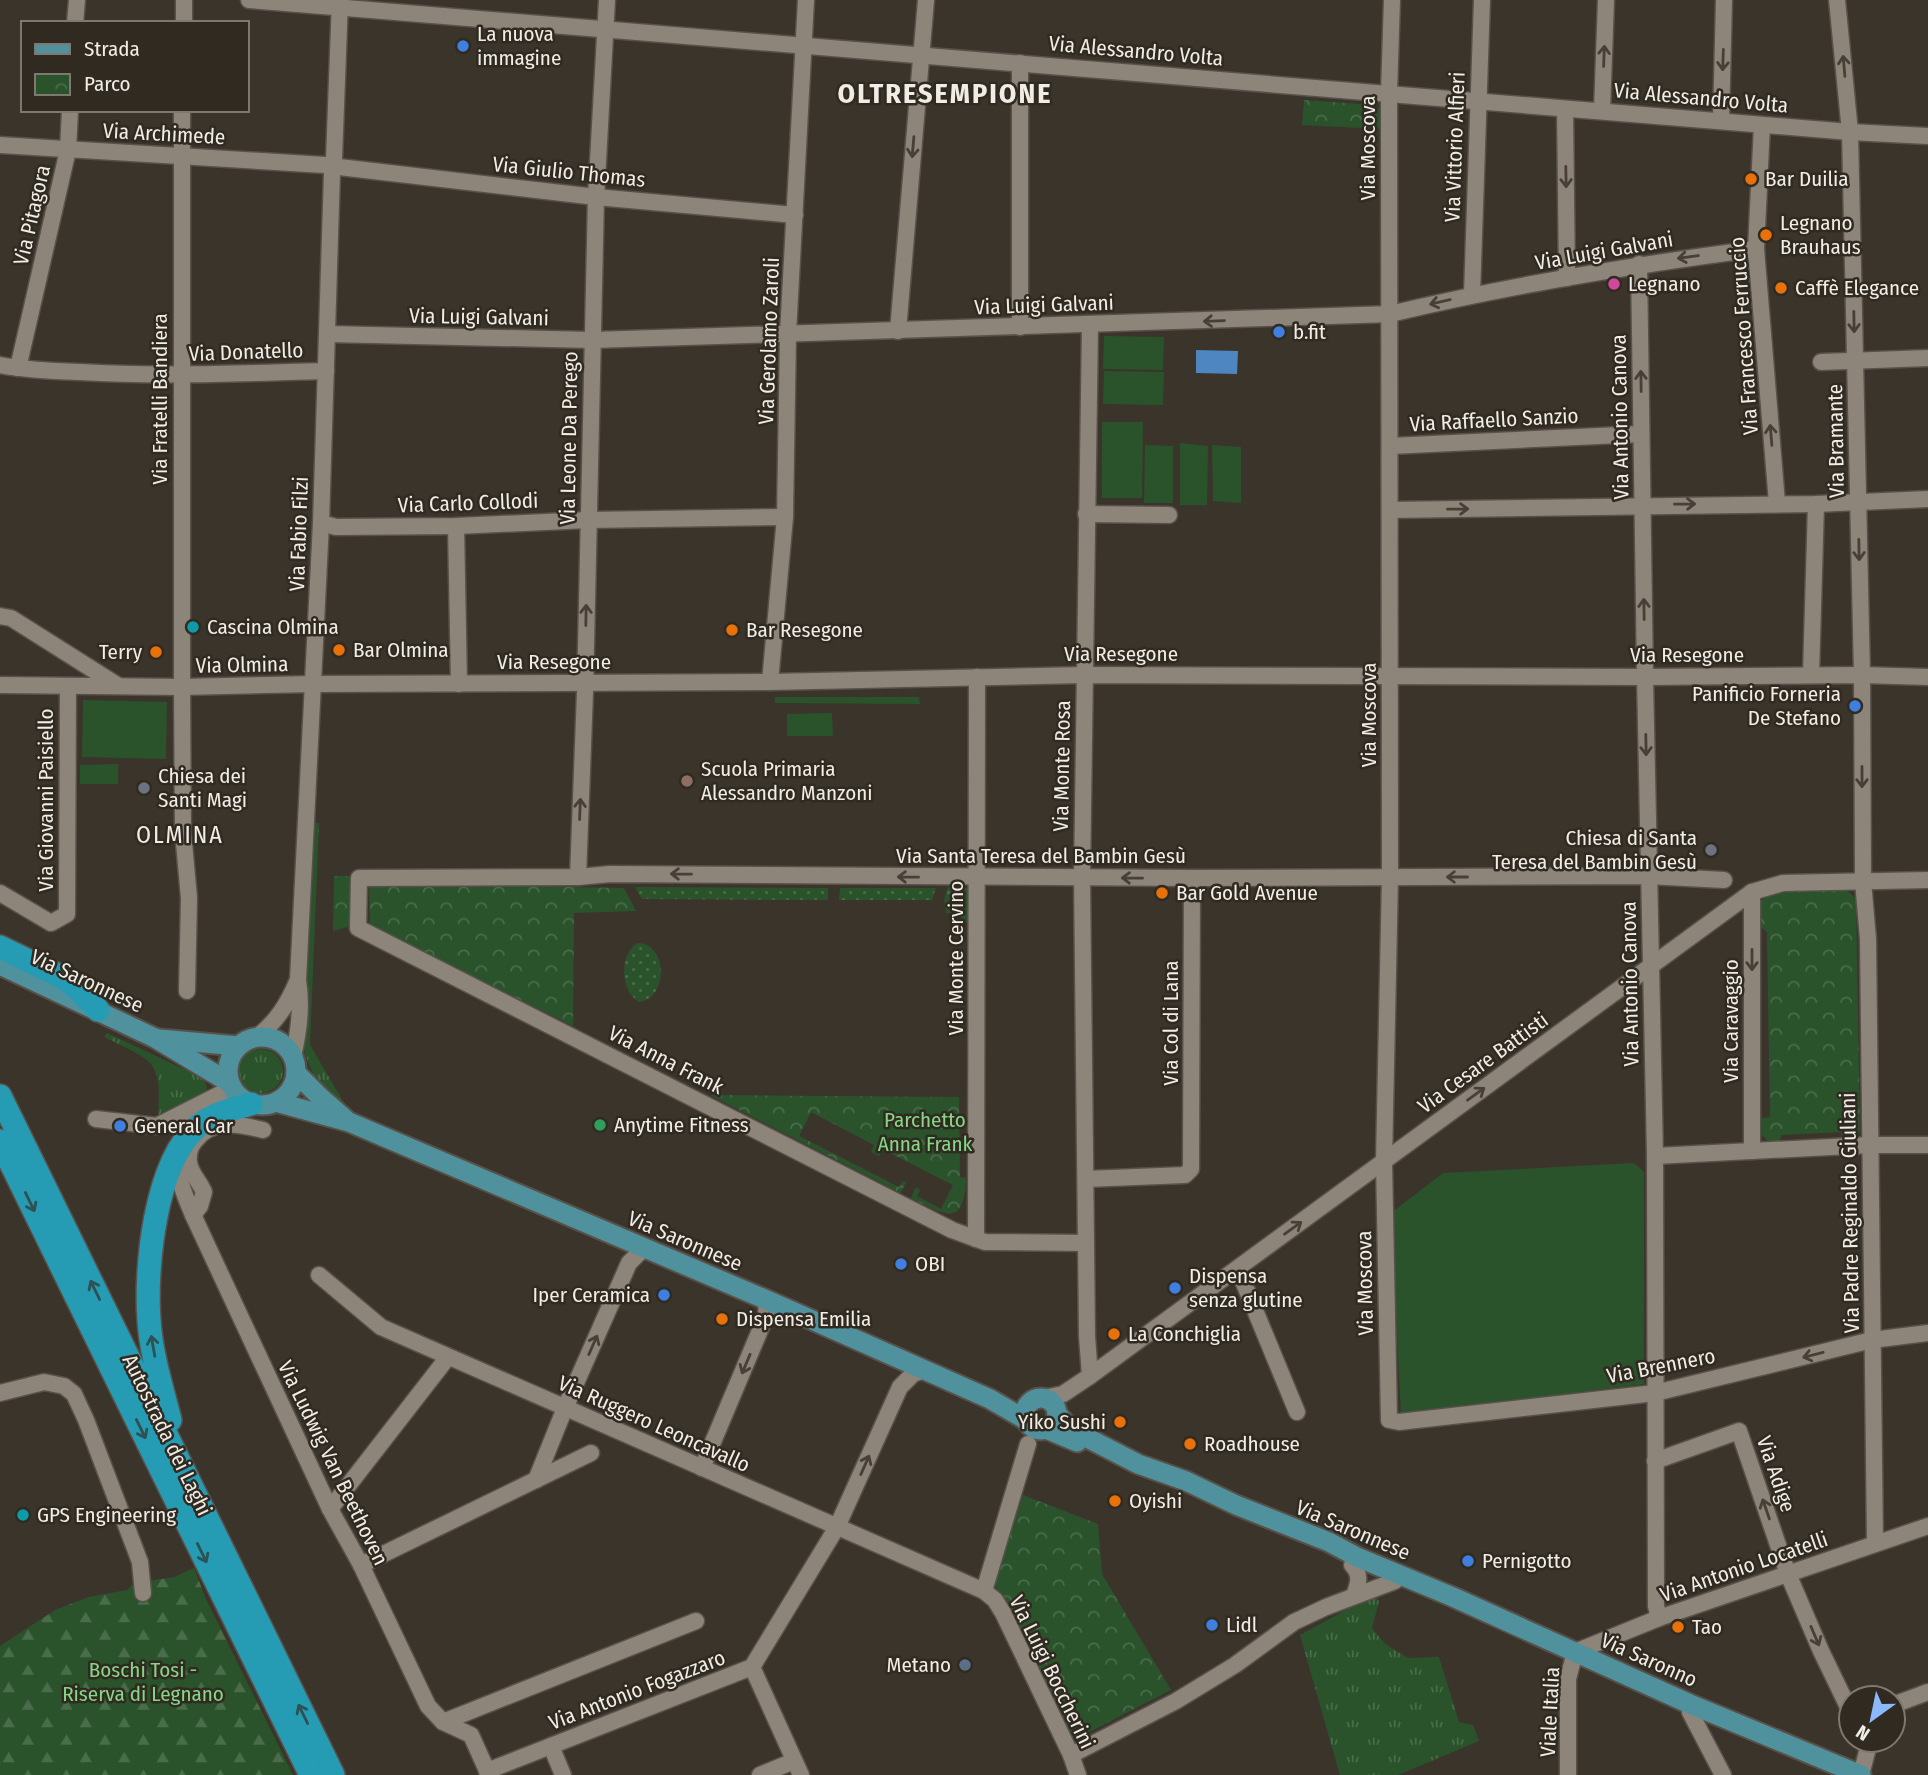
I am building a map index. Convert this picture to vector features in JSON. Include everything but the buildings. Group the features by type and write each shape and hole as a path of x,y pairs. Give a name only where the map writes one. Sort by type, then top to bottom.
{"highway":[{"path":"0,947 64,978 98,1010"},
{"name":"Autostrada dei Laghi","path":"0,1096 333,1775"},
{"path":"179,1461 149,1323 151,1248 165,1182 180,1146 197,1127 211,1118 251,1104"},
{"name":"Autostrada dei Laghi","path":"0,1141 311,1775"}],"main road":[{"name":"Via Saronnese","path":"0,965 155,1038 231,1086 242,1099 251,1104 266,1105 276,1102 349,1122 767,1300 1002,1404 1042,1417 1139,1464 1186,1481 1419,1584"},
{"name":"Via Saronnese","path":"257,1037 278,1040 287,1047 295,1065 320,1097 349,1122"},
{"path":"231,1086 227,1069 229,1059 238,1046 257,1037"},
{"name":"Via Saronnese","path":"155,1038 238,1046"},
{"path":"276,1102 289,1093 295,1065"},
{"name":"Via Saronnese","path":"1042,1417 1157,1483 1352,1565 1395,1581 1419,1584"},
{"name":"Via Saronno","path":"1419,1584 1690,1704 1861,1775"}],"street":[{"path":"75,21 77,0"},
{"path":"184,0 184,21"},
{"name":"Via Alessandro Volta","path":"249,0 340,4 606,29 1762,125 1928,136"},
{"name":"Via Leone Da Perego","path":"578,877 596,197 607,0"},
{"name":"Via Gerolamo Zaroli","path":"770,682 785,517 788,334 806,0"},
{"path":"898,331 926,0"},
{"name":"Via Moscova","path":"1392,0 1389,93 1390,877 1384,1161 1388,1420 1399,1422"},
{"name":"Via Vittorio Alfieri","path":"1472,295 1482,0"},
{"path":"1602,111 1606,0"},
{"path":"1721,121 1724,0"},
{"name":"Via Bramante","path":"1838,0 1850,132 1862,675 1863,881"},
{"name":"Via Fabio Filzi","path":"295,1065 321,523 340,4"},
{"path":"1020,63 1020,327"},
{"path":"1564,108 1567,278"},
{"name":"Via Pitagora","path":"18,368 68,150 70,112"},
{"name":"Via Fratelli Bandiera","path":"182,687 183,112"},
{"name":"Via Francesco Ferruccio","path":"1762,125 1756,248 1777,503"},
{"name":"Via Archimede","path":"0,145 333,166"},
{"name":"Via Giulio Thomas","path":"333,166 596,197 795,215"},
{"name":"Via Luigi Galvani","path":"328,334 592,340 1390,314 1472,295 1639,264 1756,248"},
{"name":"Via Antonio Canova","path":"1639,264 1644,677 1655,1156 1656,1606 1659,1618"},
{"name":"Via Monte Rosa","path":"1090,325 1082,877 1087,1336 1090,1376"},
{"path":"1821,362 1928,358"},
{"name":"Via Donatello","path":"0,365 181,375 326,371"},
{"name":"Via Raffaello Sanzio","path":"1390,446 1642,434"},
{"path":"1390,510 1928,499"},
{"path":"1811,675 1816,503"},
{"path":"1086,514 1169,515"},
{"name":"Via Carlo Collodi","path":"321,523 336,527 456,526 589,520 785,517"},
{"path":"456,526 458,684"},
{"path":"0,616 11,618 117,685"},
{"name":"Via Resegone","path":"313,684 770,682 1084,674 1928,677"},
{"name":"Via Monte Cervino","path":"976,1239 977,677"},
{"name":"Via Olmina","path":"187,991 189,898 183,832 182,687 313,684"},
{"path":"0,685 182,687"},
{"name":"Via Giovanni Paisiello","path":"0,893 51,923 67,914 68,686"},
{"name":"Via Santa Teresa del Bambin Gesù","path":"359,878 578,877 610,874 1192,878 1648,877 1724,880"},
{"name":"Via Anna Frank","path":"359,878 358,928 952,1230 976,1239 995,1242 1086,1243"},
{"name":"Via Col di Lana","path":"1086,1179 1185,1175 1191,1169 1192,878"},
{"path":"1752,891 1783,883 1928,880"},
{"name":"Via Padre Reginaldo Giuliani","path":"1863,881 1868,939 1875,1544"},
{"name":"Via Cesare Battisti","path":"1042,1417 1090,1376 1752,891"},
{"name":"Via Caravaggio","path":"1752,891 1752,1151"},
{"name":"Via Fabio Filzi","path":"257,1037 286,1007 298,980"},
{"path":"96,1119 157,1126 231,1086"},
{"path":"193,1215 201,1206 204,1192 188,1158 191,1146 199,1136 215,1125 235,1124 263,1130"},
{"path":"1655,1156 1870,1145 1928,1145"},
{"name":"Via Ludwig Van Beethoven","path":"180,1146 177,1163 193,1215 330,1509 428,1706 443,1722 471,1735 488,1773"},
{"path":"536,1480 629,1263 644,1248"},
{"path":"1238,1269 1297,1412"},
{"name":"Via Ruggero Leoncavallo","path":"319,1275 381,1327 984,1591"},
{"path":"702,1468 766,1316 767,1300"},
{"name":"Via Brennero","path":"1399,1422 1655,1393 1872,1340 1928,1334"},
{"path":"330,1509 448,1357"},
{"name":"Via Antonio Fogazzaro","path":"488,1773 752,1667 838,1527 900,1387 913,1374 925,1370"},
{"path":"0,1393 44,1382 64,1386 74,1394 140,1562 143,1593"},
{"path":"984,1591 1042,1417"},
{"name":"Via Adige","path":"1655,1461 1739,1431 1788,1574"},
{"path":"360,1565 591,1453"},
{"name":"Via Antonio Locatelli","path":"1575,1652 1659,1618 1928,1526"},
{"path":"1352,1565 1359,1575 1354,1596"},
{"path":"1788,1574 1837,1684"},
{"path":"1071,1755 1175,1701 1235,1665 1294,1622 1395,1581"},
{"name":"Via Luigi Boccherini","path":"984,1591 995,1600 1003,1613 1071,1755 1077,1775"},
{"path":"443,1722 696,1621"},
{"name":"Viale Italia","path":"1568,1775 1568,1679 1575,1652"},
{"path":"752,1667 797,1768 760,1775"},
{"path":"1907,1700 1928,1692"},
{"path":"1690,1704 1690,1712 1723,1775"},
{"path":"1710,1751 1711,1738 1725,1718"},
{"path":"551,1746 562,1775"},
{"path":"1861,1775 1866,1754"}],"green space":[{"path":"1304,100 1375,105 1381,110 1381,129 1302,125"},
{"path":"1104,336 1164,337 1163,370 1103,369"},
{"path":"1104,371 1164,372 1163,405 1103,404"},
{"path":"1102,422 1143,422 1142,498 1102,498"},
{"path":"1180,443 1208,446 1207,505 1180,505"},
{"path":"1145,445 1173,446 1173,503 1144,503"},
{"path":"1212,445 1241,447 1241,503 1213,501"},
{"path":"775,697 919,697 920,704 775,703"},
{"path":"83,700 167,702 166,759 82,757"},
{"path":"832,713 833,736 787,736 787,714"},
{"path":"118,764 118,784 80,784 80,765"},
{"path":"311,823 319,823 310,1045 344,1103 322,1088 312,1072 302,1045"},
{"path":"334,876 352,876 351,926 333,931"},
{"path":"369,883 624,888 636,911 574,913 573,1026 370,925"},
{"path":"635,887 828,888 828,900 642,899"},
{"path":"948,887 969,889 973,922 962,923 961,913 946,913 944,900"},
{"path":"840,888 936,888 932,900 839,900"},
{"path":"1792,890 1847,890 1856,899 1860,1131 1854,1140 1842,1141 1841,1132 1781,1135 1780,1143 1770,1143 1762,1135 1762,1118 1770,1117 1767,932 1759,926 1759,902 1772,894"},
{"path":"637,943 647,945 655,952 661,971 656,991 639,1002 628,990 624,973 627,956"},
{"path":"107,1033 203,1078 207,1088 204,1096 158,1120 159,1085 152,1065 135,1052 104,1037"},
{"path":"261,1049 276,1056 283,1071 276,1086 261,1093 246,1086 239,1071 246,1056"},
{"name":"Parchetto Anna Frank","path":"710,1095 959,1097 960,1177 966,1178 961,1205 957,1211 950,1214 911,1198 916,1187 920,1190 917,1196 941,1209 953,1185 884,1150 879,1156 871,1152 874,1145 811,1112 799,1136 899,1187 903,1181 906,1182 901,1193"},
{"path":"1634,1163 1644,1172 1644,1384 1401,1415 1391,1213 1443,1173"},
{"path":"1023,1495 1098,1524 1102,1574 1171,1690 1074,1740 994,1583"},
{"name":"Boschi Tosi - Riserva di Legnano","path":"194,1568 206,1599 293,1775 0,1775 0,1646 55,1610 89,1597 127,1590 135,1583 174,1577"},
{"path":"1373,1595 1379,1601 1372,1628 1385,1644 1408,1658 1439,1657 1459,1722 1473,1725 1479,1741 1398,1775 1340,1775 1300,1635"}],"water":[{"path":"1196,350 1238,351 1237,374 1196,373"}],"place":[{"name":"La nuova immagine","path":"463,46"},
{"name":"Bar Duilia","path":"1751,179"},
{"name":"Legnano Brauhaus","path":"1766,235"},
{"name":"Legnano","path":"1614,284"},
{"name":"Caffè Elegance","path":"1781,288"},
{"name":"b.fit","path":"1279,332"},
{"name":"Cascina Olmina","path":"193,627"},
{"name":"Bar Resegone","path":"732,630"},
{"name":"Bar Olmina","path":"339,650"},
{"name":"Terry","path":"156,652"},
{"name":"Panificio Forneria De Stefano","path":"1855,706"},
{"name":"Scuola Primaria Alessandro Manzoni","path":"687,781"},
{"name":"Chiesa dei Santi Magi","path":"144,788"},
{"name":"Chiesa di Santa Teresa del Bambin Gesù","path":"1711,850"},
{"name":"Bar Gold Avenue","path":"1162,893"},
{"name":"Anytime Fitness","path":"600,1125"},
{"name":"General Car","path":"120,1126"},
{"name":"OBI","path":"901,1264"},
{"name":"Dispensa senza glutine","path":"1175,1288"},
{"name":"Iper Ceramica","path":"664,1295"},
{"name":"Dispensa Emilia","path":"722,1319"},
{"name":"La Conchiglia","path":"1114,1334"},
{"name":"Yiko Sushi","path":"1120,1422"},
{"name":"Roadhouse","path":"1190,1444"},
{"name":"Oyishi","path":"1115,1501"},
{"name":"GPS Engineering","path":"23,1515"},
{"name":"Pernigotto","path":"1468,1561"},
{"name":"Lidl","path":"1212,1625"},
{"name":"Tao","path":"1678,1627"},
{"name":"Metano","path":"965,1665"}],"district":[{"name":"OLTRESEMPIONE","path":"945,93"},
{"name":"OLMINA","path":"180,835"}]}
